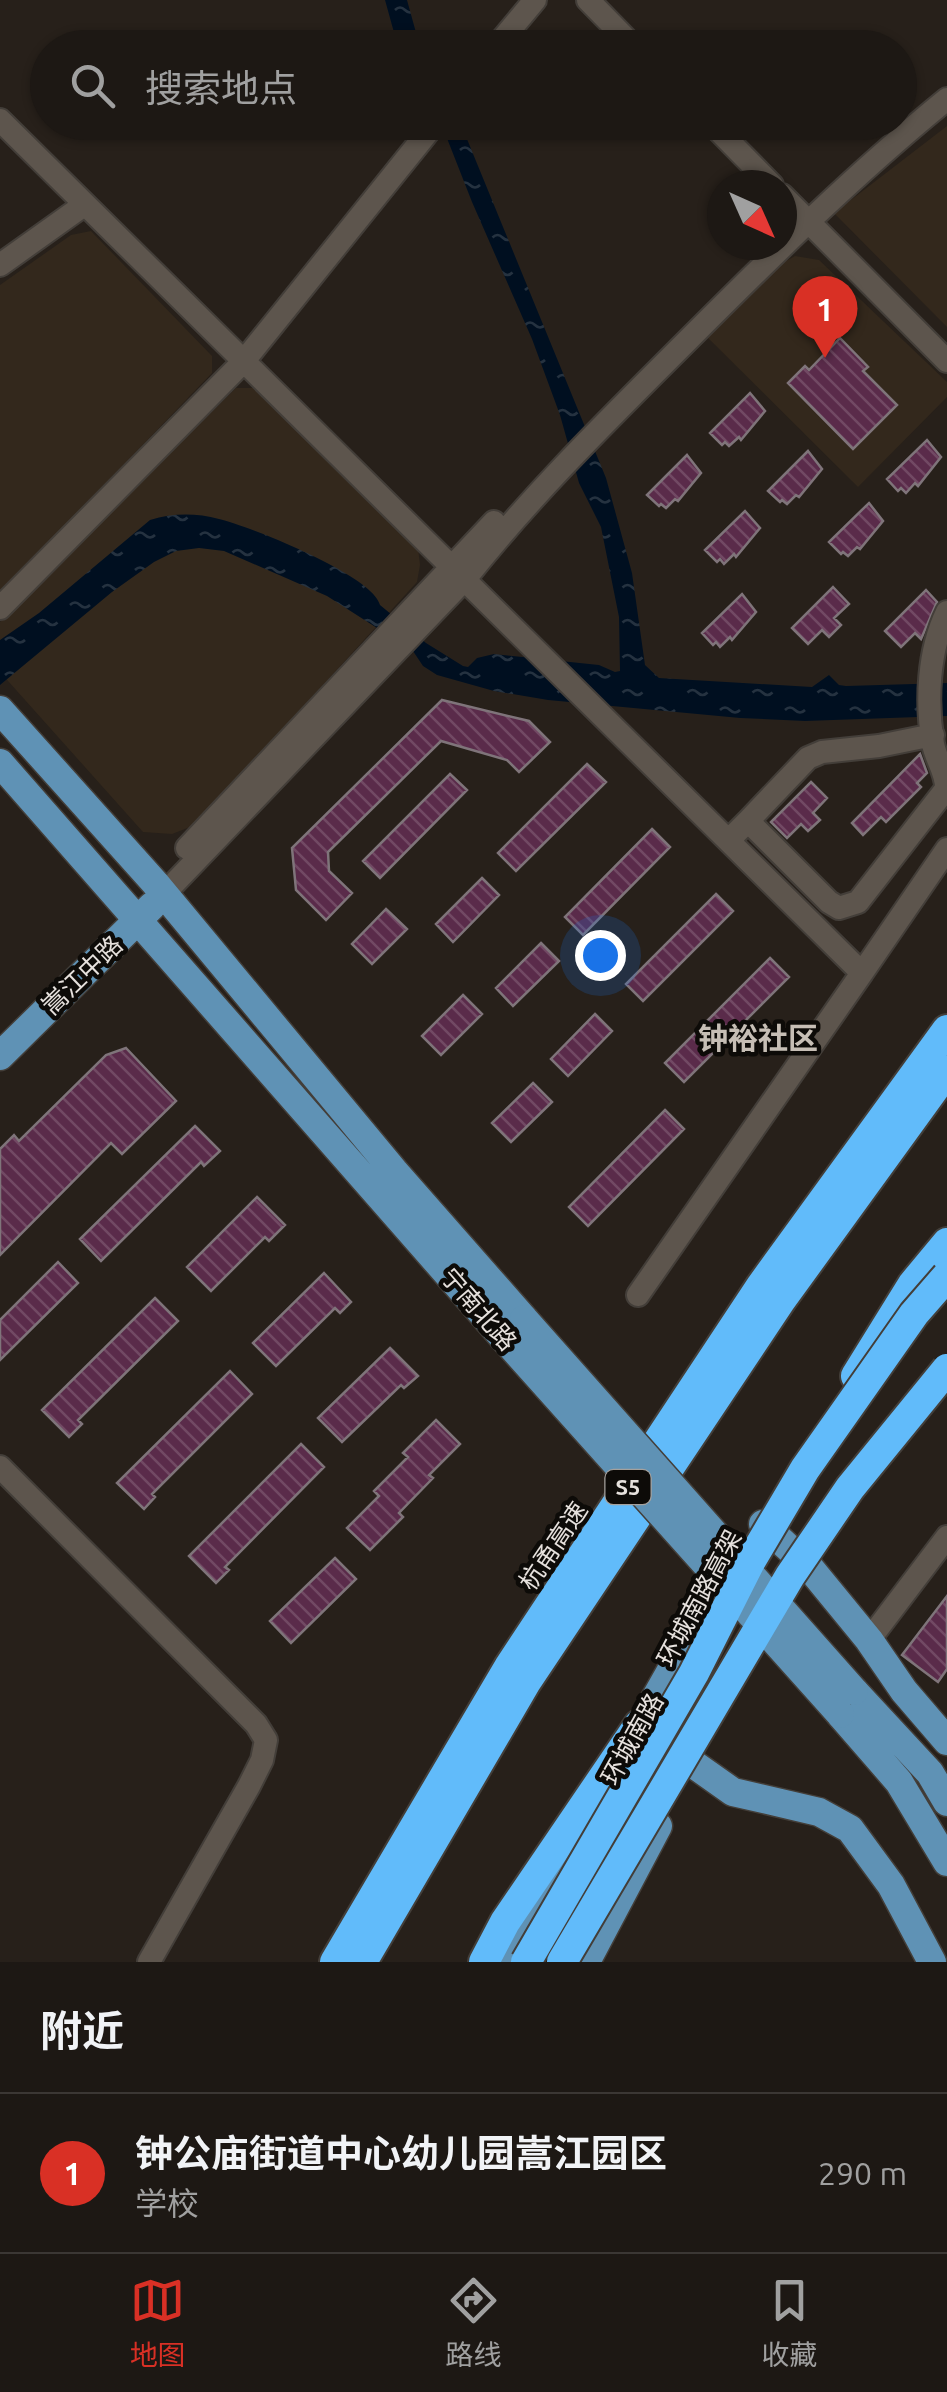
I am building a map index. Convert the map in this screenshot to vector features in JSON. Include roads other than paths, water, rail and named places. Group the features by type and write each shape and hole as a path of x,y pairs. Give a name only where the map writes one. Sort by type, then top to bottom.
{"highway":[{"name":"杭甬高速","path":"335,1962 508,1667 762,1286 947,1030"},
{"name":"S5","path":"362,1962 526,1682 782,1300 947,1071"},
{"path":"805,1470 864,1361 913,1284 947,1242"},
{"name":"环城南路高架","path":"526,1962 694,1673 750,1562 805,1470 914,1314 947,1276"},
{"path":"562,1962 790,1576 850,1488 947,1369"},
{"path":"484,1962 505,1922 639,1725"},
{"path":"583,1962 665,1813"}],"main road":[{"name":"宁南北路","path":"0,710 159,889 394,1171 513,1328"},
{"name":"宁南北路","path":"0,763 847,1703 930,1774 947,1802"},
{"name":"嵩江中路","path":"0,1034 159,889"},
{"name":"嵩江中路","path":"0,1056 134,913"},
{"name":"环城南路","path":"510,1962 703,1614 763,1524 947,1285"},
{"path":"665,1813 810,1568 920,1416 947,1386"},
{"path":"763,1524 810,1568 869,1640 904,1692 947,1740"},
{"name":"宁南北路","path":"847,1703 947,1862"},
{"path":"639,1725 733,1792 819,1812 850,1829 891,1885 932,1962"}],"street":[{"path":"510,30 534,0"},
{"path":"588,0 618,30"},
{"path":"917,105 947,79"},
{"path":"917,123 947,99"},
{"path":"0,120 862,973"},
{"path":"0,608 244,361 422,140"},
{"path":"728,140 757,170"},
{"path":"159,889 459,572 879,140"},
{"path":"797,220 897,140"},
{"path":"0,265 84,205"},
{"path":"797,209 947,360"},
{"path":"159,889 369,652 418,600 459,572 550,462 751,260"},
{"path":"748,822 829,902 838,908 848,908 858,902 946,789 947,780 933,735 932,662 947,612"},
{"path":"729,840 808,758 822,752 933,735"},
{"path":"638,1295 947,849"},
{"path":"0,1467 256,1724 266,1740 262,1760 249,1786 149,1962"},
{"path":"869,1640 947,1537"}],"water":[{"path":"385,0 407,0 415,30 393,30"},
{"path":"448,140 467,140 606,478 632,573 645,665 659,678 812,687 829,675 846,686 947,683 947,716 805,721 740,718 548,700 494,691 437,675 423,666 413,651 327,596 224,551 199,548 176,551 154,562 0,685 0,640 39,613 150,520 185,515 234,524 334,567 373,593 380,605 426,643 463,666 494,654 599,665 620,671 619,617 601,527 579,483 560,415 532,339"}],"place":[{"name":"钟公庙街道中心幼儿园嵩江园区","path":"825,358"}],"district":[{"name":"钟裕社区","path":"758,1039"}]}
